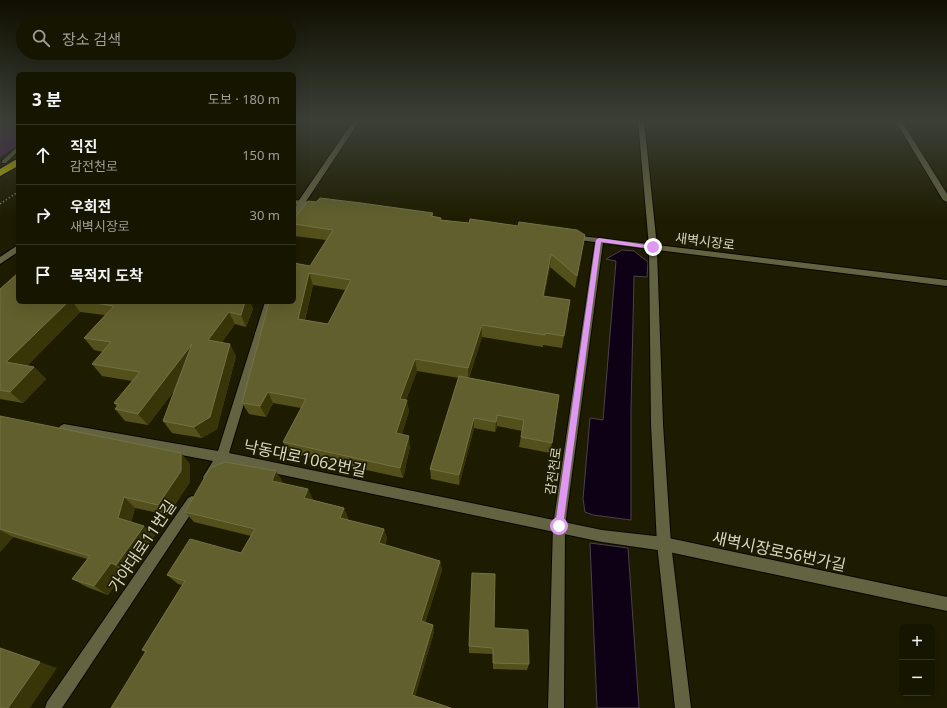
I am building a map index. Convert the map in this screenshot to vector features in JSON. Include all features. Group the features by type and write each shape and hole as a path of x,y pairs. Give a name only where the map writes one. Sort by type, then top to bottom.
{"highway":[{"path":"2,163 16,155"},
{"path":"0,173 16,163"}],"street":[{"path":"332,207 297,202 333,153"},
{"path":"644,153 653,247 657,424 664,544 683,708"},
{"path":"918,153 947,200"},
{"name":"새벽시장로","path":"560,235 947,283"},
{"name":"감전천로","path":"556,708 559,526 599,240"},
{"path":"0,262 16,250"},
{"name":"가야대로11번길","path":"53,708 222,457 269,304"},
{"name":"낙동대로1062번길","path":"54,427 222,457 602,536"},
{"name":"새벽시장로56번가길","path":"602,536 664,544 947,604"}],"lane":[{"path":"2,163 13,153"}],"path":[{"path":"0,204 16,193"}],"shaded area":[{"path":"0,153 6,153 0,157"},
{"path":"622,250 634,251 648,262 647,277 634,276 631,409 631,520 593,515 585,512 583,499 590,418 603,420 616,261 606,259"},
{"path":"590,543 628,548 639,708 597,708"}],"building":[{"path":"320,198 433,213 431,216 441,218 440,220 469,223 470,219 518,226 519,222 577,230 585,235 577,276 551,254 543,296 570,300 564,336 545,333 545,335 482,325 468,368 415,359 400,399 407,400 396,433 409,436 400,468 283,442 306,399 268,392 260,406 242,403 268,304 296,304 296,263 310,266 333,230 296,224 296,216 308,201 316,202","holes":["309,273 351,280 328,324 298,319"]},
{"path":"16,275 16,304 66,304 6,362 34,367 10,392 0,390 0,289"},
{"path":"101,304 244,304 241,315 229,312 208,340 230,344 210,417 194,427 163,421 192,344 138,414 115,409 119,404 114,403 140,372 92,364 111,342 84,338 114,306"},
{"path":"459,376 559,395 552,443 521,437 524,420 497,415 496,422 474,418 459,475 430,469"},
{"path":"0,416 181,453 181,471 158,505 124,497 118,518 144,526 116,565 111,563 94,586 72,579 90,556 0,529"},
{"path":"225,462 276,471 272,481 308,489 304,498 344,508 340,518 384,529 379,543 440,561 421,621 433,625 412,695 451,708 111,708 146,651 142,650 185,581 167,575 190,539 241,553 255,529 185,512 210,468"},
{"path":"472,573 495,574 494,628 528,630 529,664 493,663 493,648 469,646"},
{"path":"0,648 40,662 8,708 0,708"}],"route":[{"path":"559,526 599,240 653,247"}]}
